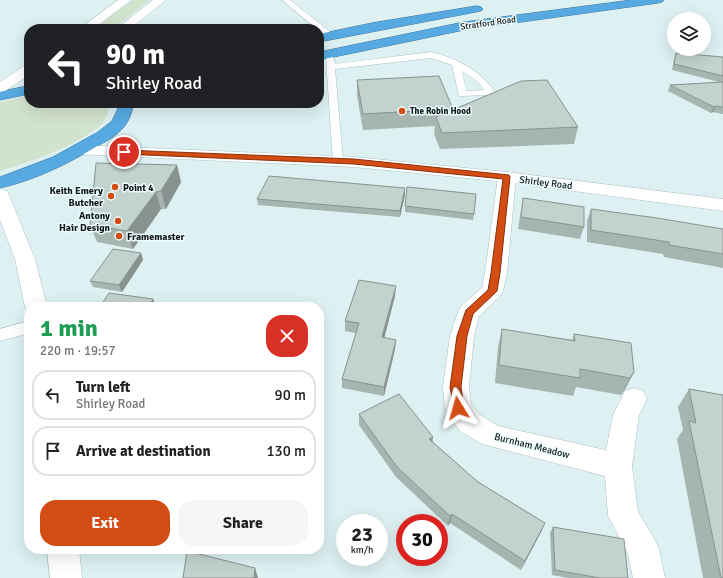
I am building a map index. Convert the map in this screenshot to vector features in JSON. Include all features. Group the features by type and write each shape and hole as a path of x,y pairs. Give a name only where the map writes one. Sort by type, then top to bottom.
{"highway":[{"name":"Stratford Road","path":"324,55 464,26 658,0"},
{"name":"Stratford Road","path":"324,37 491,7"},
{"path":"0,96 24,91"},
{"path":"0,183 38,171 101,138 118,124 127,108"}],"street":[{"path":"92,24 125,0"},
{"path":"129,24 160,0"},
{"path":"0,88 24,72"},
{"name":"Shirley Road","path":"80,150 338,161 507,177 723,205"},
{"name":"Burnham Meadow","path":"507,177 496,273 492,291 469,312 462,336 456,387 458,408 470,423 492,436 618,466"},
{"path":"0,195 25,259 35,302"},
{"path":"634,399 626,415 618,466 623,516 643,549 649,578"},
{"path":"64,554 66,578"}],"lane":[{"path":"286,0 311,24"},
{"path":"324,55 331,66 338,161"},
{"path":"331,66 431,55 443,57 456,64"},
{"path":"0,335 24,328"}],"green space":[{"path":"133,0 150,0 119,24 100,24"},
{"path":"24,97 24,108 109,108 106,118 88,135 74,143 41,157 0,171 0,102"}],"building":[{"path":"675,56 723,57 723,76 674,64"},
{"path":"439,76 453,109 363,114 357,80"},
{"path":"547,80 578,127 442,133 436,117 521,81"},
{"path":"723,82 723,107 714,107 670,85"},
{"path":"96,163 177,165 161,191 156,192 127,231 90,225"},
{"path":"269,176 405,188 400,211 257,199"},
{"path":"407,187 476,194 474,214 405,206"},
{"path":"523,198 584,207 584,227 521,217"},
{"path":"591,209 723,229 723,254 669,245 669,242 591,230"},
{"path":"113,249 141,253 119,285 90,281"},
{"path":"359,280 396,286 382,337 396,340 384,387 342,379 359,323 345,321"},
{"path":"109,293 153,299 151,302 103,302"},
{"path":"502,329 575,341 574,334 631,343 634,372 630,378 580,369 580,378 499,365"},
{"path":"689,389 723,395 723,578 721,578 689,421 696,423"},
{"path":"399,394 433,437 429,439 478,482 545,523 525,561 452,514 450,516 397,467 359,414"},
{"path":"553,527 624,539 628,578 600,578 555,570"},
{"path":"187,554 199,554 255,568 254,578 183,578"}],"place":[{"name":"The Robin Hood","path":"402,111"},
{"name":"Point 4","path":"115,187"},
{"name":"Keith Emery Butcher","path":"111,196"},
{"name":"Antony Hair Design","path":"118,221"},
{"name":"Framemaster","path":"119,236"}],"route":[{"path":"124,152 354,162 507,177 496,273 492,291 469,312 462,336 456,387 458,408"}]}
